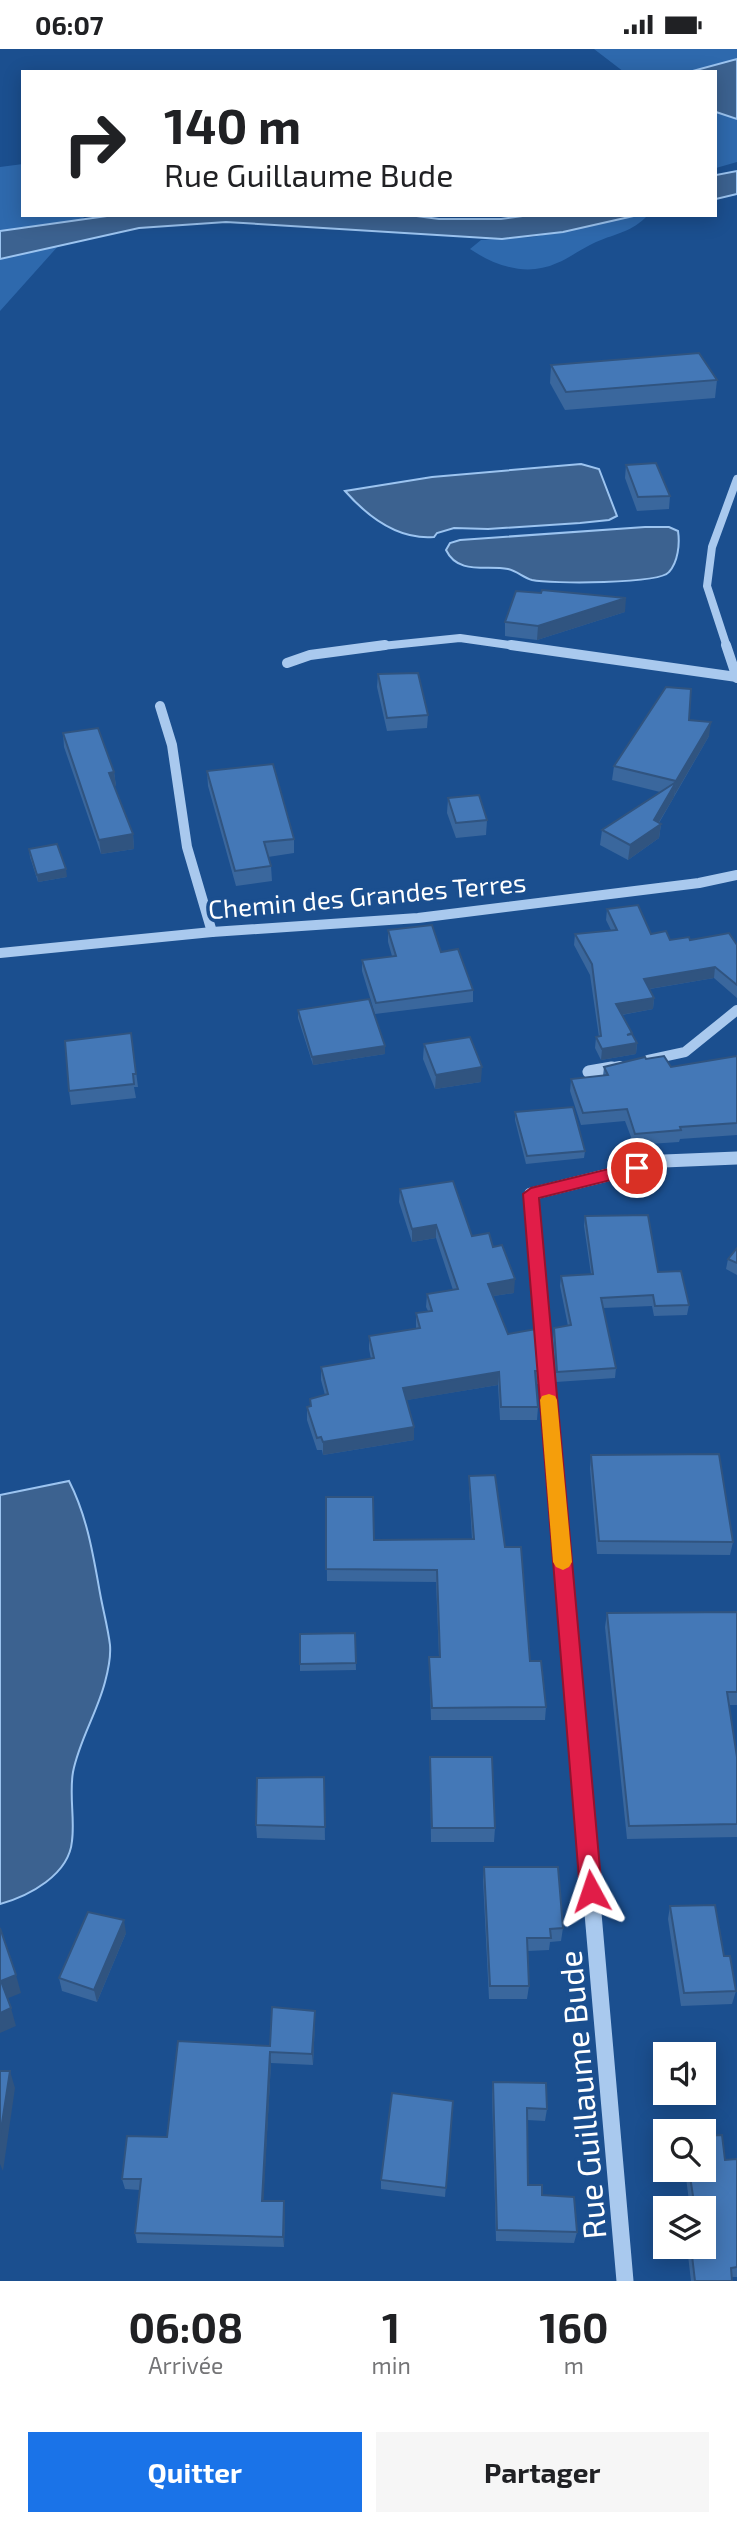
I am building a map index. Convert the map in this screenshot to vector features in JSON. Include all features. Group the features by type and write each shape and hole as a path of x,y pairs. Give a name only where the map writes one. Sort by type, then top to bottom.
{"street":[{"path":"287,663 310,655 424,639 460,638 737,677 707,586 712,547 737,479"},
{"path":"160,706 172,745 187,847 212,932"},
{"name":"Chemin des Grandes Terres","path":"0,953 212,932 418,918 699,883 737,875"},
{"path":"589,1072 685,1052 737,1010"},
{"name":"Rue Guillaume Bude","path":"625,2281 531,1194 664,1161 737,1158"}],"shaded area":[{"path":"594,49 737,49 737,162 717,168 717,70 621,70"},
{"path":"737,59 737,119 717,112 717,70 696,70"},
{"path":"21,164 21,217 84,217 0,311 0,167"},
{"path":"737,171 737,194 717,199 717,175"},
{"path":"100,217 629,217 563,232 502,239 226,222 139,228 0,259 0,231"},
{"path":"628,217 646,217 630,229 596,242 546,267 512,268 470,249 481,240 533,237"},
{"path":"581,464 599,469 617,516 609,520 580,523 488,529 454,528 437,533 434,537 421,537 396,531 385,525 364,510 345,491 432,477"},
{"path":"669,527 678,531 679,541 676,558 669,572 646,579 581,582 532,580 508,569 465,566 451,558 446,550 450,543 460,540"},
{"path":"69,1481 85,1522 92,1550 109,1639 109,1664 102,1693 79,1749 73,1772 73,1833 69,1853 64,1864 46,1882 23,1896 0,1904 0,1495"}],"building":[{"path":"699,353 717,380 566,392 551,365"},
{"path":"656,463 670,496 638,497 626,465"},
{"path":"542,590 626,598 538,626 505,622 516,591 541,593"},
{"path":"418,673 428,715 387,718 378,674"},
{"path":"666,687 691,689 689,720 711,722 676,781 614,766"},
{"path":"98,728 114,772 109,773 133,834 99,840 63,733"},
{"path":"273,764 294,839 264,842 271,866 235,871 207,771"},
{"path":"676,782 654,820 661,824 630,845 602,830"},
{"path":"479,795 487,820 456,823 448,798"},
{"path":"57,844 66,869 37,875 29,849"},
{"path":"638,905 651,934 666,931 670,940 689,937 690,940 729,933 737,945 737,985 715,967 644,979 654,998 616,1004 632,1033 627,1035 632,1034 637,1043 602,1049 596,1037 601,1036 592,964 575,934 617,930 607,909"},
{"path":"432,925 441,952 458,949 473,990 376,1003 362,960 396,956 388,930"},
{"path":"369,999 385,1046 312,1057 298,1010"},
{"path":"131,1033 136,1074 133,1074 134,1084 69,1091 65,1041"},
{"path":"470,1037 482,1067 436,1075 424,1044"},
{"path":"664,1056 671,1067 737,1056 737,1123 680,1127 681,1130 635,1134 627,1109 583,1113 571,1079 608,1075 604,1067 645,1057"},
{"path":"573,1107 585,1151 527,1156 515,1112"},
{"path":"453,1181 472,1236 489,1233 493,1247 502,1245 515,1279 488,1284 508,1334 536,1329 538,1407 501,1407 499,1372 403,1388 414,1427 323,1442 321,1437 317,1438 307,1407 311,1406 310,1399 328,1394 321,1367 374,1358 369,1336 420,1328 416,1313 432,1311 427,1294 458,1289 436,1225 412,1229 400,1189"},
{"path":"648,1215 658,1272 681,1271 689,1305 655,1306 653,1295 601,1298 616,1368 557,1372 554,1328 571,1325 561,1276 593,1274 585,1216"},
{"path":"737,1248 737,1263 728,1259"},
{"path":"719,1454 733,1542 599,1541 591,1455"},
{"path":"495,1475 505,1547 521,1547 530,1661 541,1661 546,1707 432,1708 429,1657 440,1657 437,1570 326,1569 326,1497 373,1497 374,1540 474,1539 469,1476"},
{"path":"737,1612 737,1692 727,1692 737,1757 737,1824 629,1826 607,1613"},
{"path":"355,1633 356,1663 300,1664 300,1634"},
{"path":"430,1757 492,1757 495,1828 432,1828"},
{"path":"324,1777 325,1827 256,1825 257,1778"},
{"path":"484,1867 558,1867 563,1928 550,1929 551,1938 527,1938 529,1986 490,1986"},
{"path":"715,1905 724,1956 730,1956 736,1991 684,1993 670,1906"},
{"path":"88,1912 124,1920 94,1990 59,1978"},
{"path":"0,1928 16,1975 1,1981 11,2008 0,2013"},
{"path":"272,2007 315,2011 312,2054 270,2052 262,2201 284,2201 283,2237 135,2233 141,2179 122,2179 127,2136 167,2137 178,2041 270,2046"},
{"path":"0,2071 10,2071 0,2136"},
{"path":"493,2082 546,2083 547,2109 527,2108 528,2185 542,2185 542,2195 574,2197 577,2232 497,2230"},
{"path":"392,2093 453,2101 446,2188 381,2180"},
{"path":"716,2135 722,2135 725,2160 737,2159 737,2267 731,2268 732,2281 695,2281 692,2259 716,2259 716,2196 693,2196 691,2182 716,2182"}],"slow traffic":[{"path":"549,1400 563,1562"}],"route":[{"path":"591,1891 531,1194 637,1168"}]}
